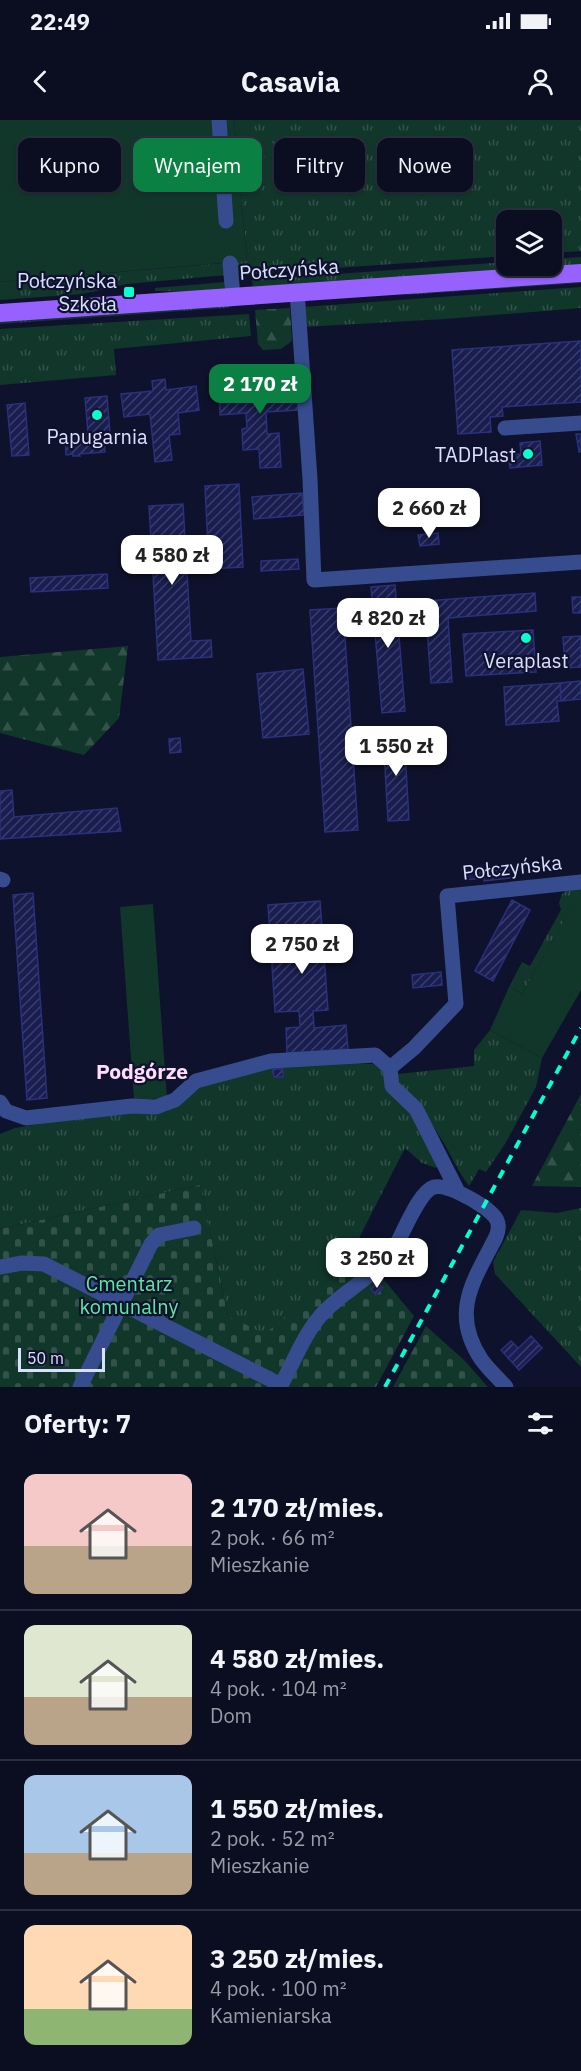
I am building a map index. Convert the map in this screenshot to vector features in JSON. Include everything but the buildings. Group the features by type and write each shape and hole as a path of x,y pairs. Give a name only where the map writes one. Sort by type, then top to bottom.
{"main road":[{"name":"Połczyńska","path":"0,313 581,273"}],"street":[{"path":"219,120 226,222"},
{"path":"230,263 233,296"},
{"path":"297,291 310,479 314,580 581,562"},
{"path":"505,428 581,423"},
{"name":"Połczyńska","path":"390,1068 414,1048 456,1005 447,896 581,882"},
{"path":"0,1102 6,1112 26,1118 132,1106 156,1107 175,1100 196,1081 271,1061 375,1055 390,1068 392,1086 416,1109 458,1192"},
{"path":"0,1267 22,1263 44,1264 281,1386 315,1322 325,1310 371,1274 393,1250 423,1194 434,1187 444,1188 458,1192 498,1218 500,1229 466,1300 467,1332 481,1359 506,1387"},
{"path":"80,1387 152,1244 159,1236 194,1228"}],"green space":[{"path":"0,120 234,120 236,138 133,138 133,192 241,192 247,261 0,282"},
{"path":"234,120 581,120 581,251 562,252 562,210 496,210 496,257 237,275 235,262 247,260 241,192 262,192 262,138 236,138"},
{"path":"581,257 581,267 562,268 562,258"},
{"path":"225,263 226,275 127,284 82,294 0,300 0,282"},
{"path":"496,263 496,273 253,289 252,280"},
{"path":"581,280 581,283 405,295 427,289"},
{"path":"226,282 224,289 204,292 155,291 155,288"},
{"path":"581,287 581,308 303,327 303,307"},
{"path":"247,303 225,308 0,324 0,319"},
{"path":"290,308 292,341 281,349 263,350 258,344 255,310"},
{"path":"249,314 251,336 114,349 116,375 0,385 0,329"},
{"path":"128,646 119,718 84,755 0,733 0,657"},
{"path":"581,888 581,898 577,899 522,994 509,987 522,962 530,966 561,910 559,903 562,894 569,889"},
{"path":"577,898 581,898 581,990 542,1058 490,1030 509,987 522,994"},
{"path":"153,904 167,1098 134,1100 120,907"},
{"path":"490,1030 542,1058 536,1087 505,1144 486,1172 479,1169 469,1186 431,1124 400,1086 398,1074 474,1066 474,1050"},
{"path":"373,1064 383,1071 387,1089 412,1111 437,1166 436,1168 422,1163 405,1148 358,1240 361,1252 265,1335 228,1316 200,1185 0,1229 0,1134 15,1128 128,1112 165,1112 179,1105 192,1089 266,1066"},
{"path":"581,1094 581,1187 532,1186"},
{"name":"Cmentarz komunalny","path":"200,1185 228,1316 265,1334 361,1252 414,1316 376,1387 0,1387 0,1229"},
{"path":"581,1208 581,1367 495,1274 493,1262 521,1210 557,1213"},
{"path":"426,1326 464,1360 488,1387 393,1387"}],"railway":[{"path":"385,1387 581,1028"}],"place":[{"name":"Połczyńska Szkoła","path":"129,292"},
{"name":"Papugarnia","path":"97,415"},
{"name":"TADPlast","path":"528,454"},
{"name":"Veraplast","path":"526,638"}],"district":[{"name":"Podgórze","path":"142,1071"}]}
